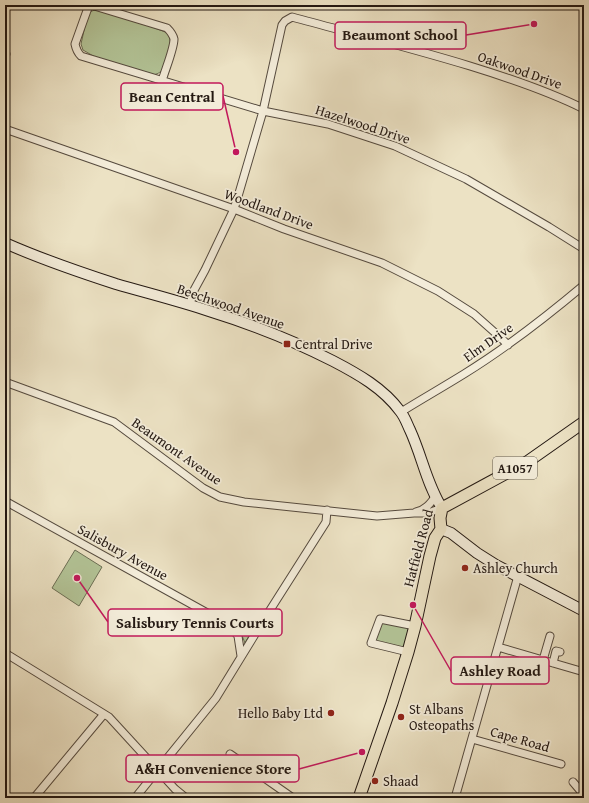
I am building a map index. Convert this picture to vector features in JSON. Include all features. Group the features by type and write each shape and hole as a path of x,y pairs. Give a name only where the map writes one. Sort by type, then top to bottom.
{"main road":[{"name":"Hatfield Road","path":"359,798 408,652 435,538 441,529 440,518 442,508 527,462 584,422"}],"street":[{"name":"Hazelwood Drive","path":"162,81 173,47 174,38 171,32 167,28 90,5 75,44 76,49 81,56 162,81 263,111 328,124 396,146 466,179 584,249"},
{"name":"Oakwood Drive","path":"263,111 282,25 285,20 292,17 503,76 567,100 584,109"},
{"path":"190,305 193,292 234,209 263,111"},
{"name":"Woodland Drive","path":"5,129 234,209 284,229 382,263 438,291 474,314 508,345"},
{"name":"Beechwood Avenue","path":"5,243 72,269 216,313 257,328 319,354 368,380 401,412 412,435 435,498 442,508"},
{"name":"Elm Drive","path":"401,412 465,374 508,345 584,285"},
{"name":"Beaumont Avenue","path":"5,382 114,422 204,488 220,497 244,502 377,516 428,513 442,508"},
{"name":"Beaumont Avenue","path":"414,513 421,511 435,498"},
{"name":"Salisbury Avenue","path":"5,501 229,625"},
{"path":"135,798 212,703 326,522 326,510"},
{"path":"441,529 451,533 477,553 496,565 584,611"},
{"path":"456,798 518,576"},
{"path":"229,625 242,625 265,618"},
{"path":"408,652 371,643 380,619 415,626"},
{"path":"229,625 238,636 241,656"},
{"path":"543,660 550,636"},
{"path":"498,647 584,672"},
{"path":"553,663 556,651 560,652"},
{"path":"5,653 109,717 175,789 186,798"},
{"path":"34,798 104,714"},
{"name":"Cape Road","path":"472,739 561,764"},
{"path":"230,754 293,798"},
{"path":"573,782 583,797"}],"green space":[{"path":"98,9 168,33 170,37 170,46 163,69 153,75 95,57 83,50 81,44 88,14"},
{"path":"75,550 102,567 79,606 52,588"},
{"path":"379,621 412,629 406,652 372,643"},
{"path":"254,627 245,643 239,628"}],"place":[{"name":"Beaumont School","path":"534,24"},
{"name":"Bean Central","path":"236,152"},
{"name":"Central Drive","path":"287,344"},
{"name":"Ashley Church","path":"465,568"},
{"name":"Salisbury Tennis Courts","path":"77,578"},
{"name":"Ashley Road","path":"413,605"},
{"name":"Hello Baby Ltd","path":"331,713"},
{"name":"St Albans Osteopaths","path":"401,717"},
{"name":"A&H Convenience Store","path":"362,752"},
{"name":"Shaad","path":"375,781"}]}
